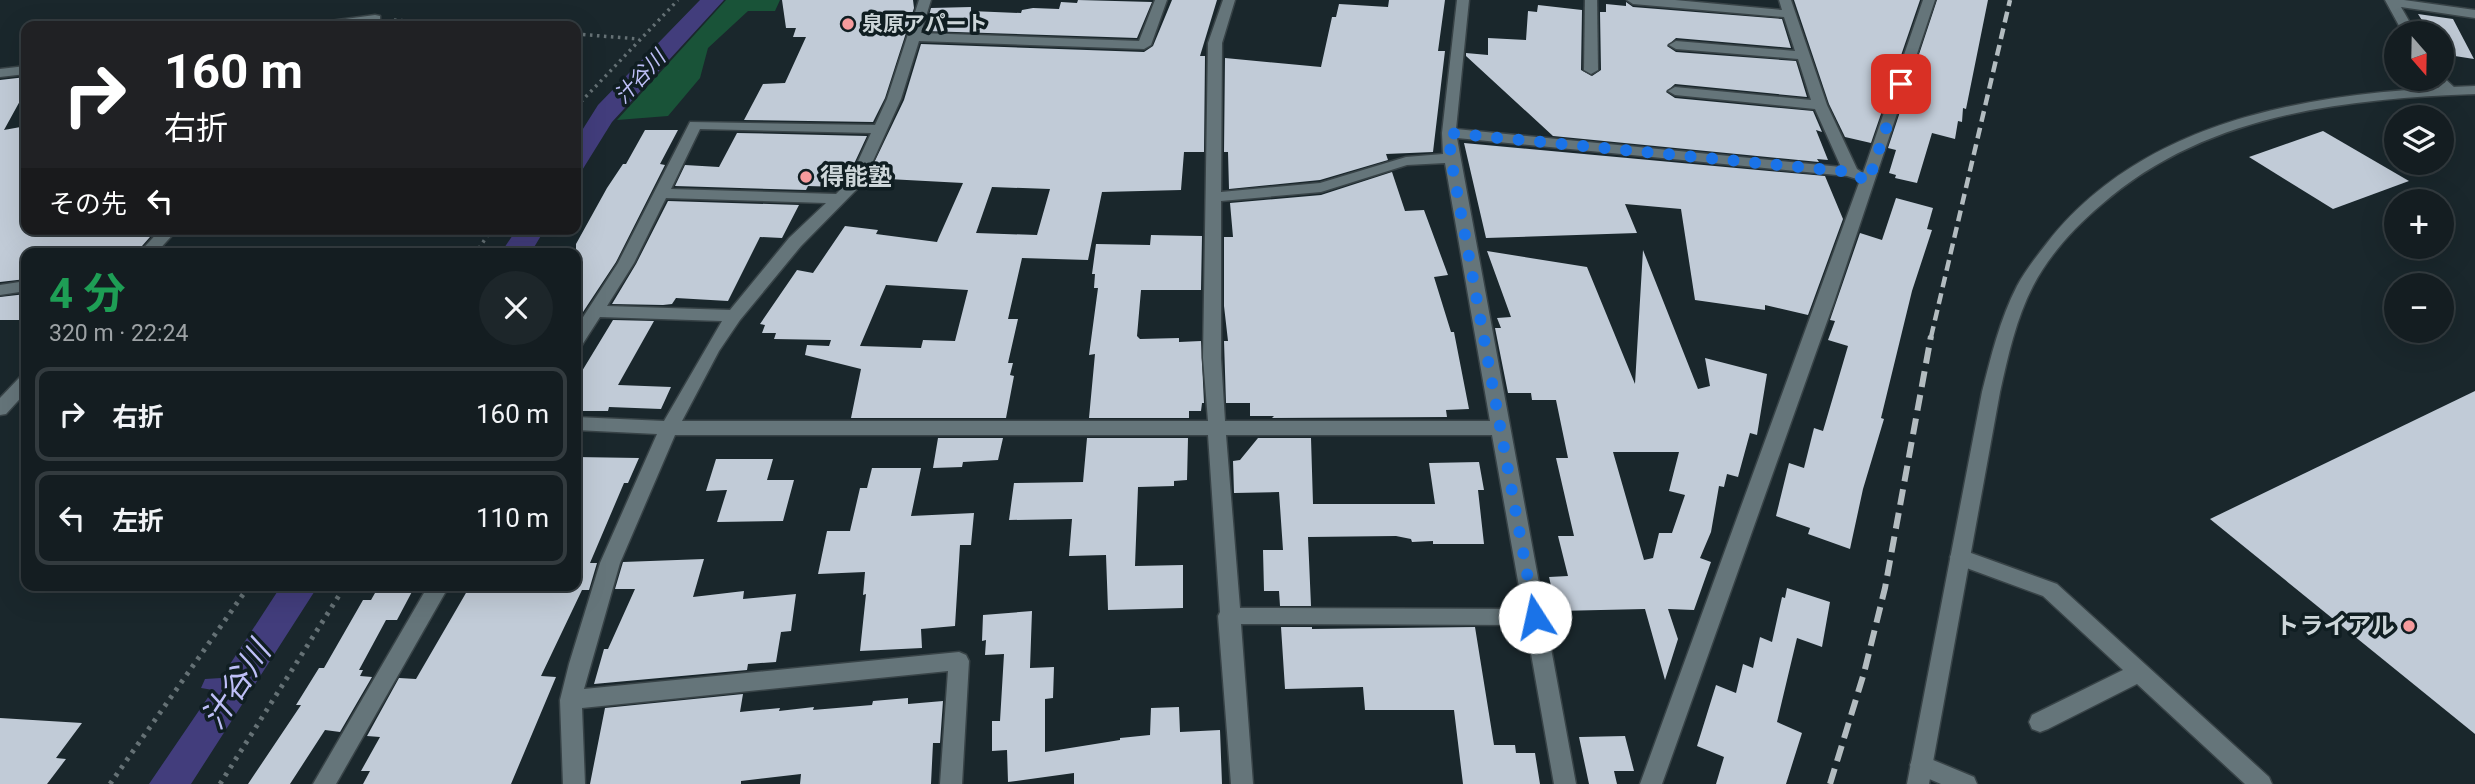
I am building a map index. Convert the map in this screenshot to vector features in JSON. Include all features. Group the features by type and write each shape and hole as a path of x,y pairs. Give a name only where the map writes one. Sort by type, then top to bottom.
{"street":[{"path":"574,784 571,700 610,563 669,428 712,349 734,316 795,242 856,183 894,99 925,0"},
{"path":"913,37 1144,45 1161,0"},
{"path":"1229,0 1215,43 1212,358 1242,784"},
{"path":"1463,0 1449,133 1451,159 1565,784"},
{"path":"1591,0 1591,70"},
{"path":"1633,0 1787,7 1820,105 1851,172"},
{"path":"1651,784 1868,182 1929,0"},
{"path":"2392,1 2475,14"},
{"path":"2392,1 2403,21"},
{"path":"354,21 373,18"},
{"path":"1675,45 1805,56"},
{"path":"0,73 21,70"},
{"path":"2454,87 2475,90"},
{"path":"1675,91 1820,105"},
{"path":"1966,784 1919,775 1991,392 2007,329 2033,272 2063,230 2081,211 2106,189 2155,158 2224,127 2326,102 2402,91"},
{"path":"581,333 626,263 695,125 879,129"},
{"path":"1449,133 1851,172 1868,182"},
{"path":"1215,197 1321,187 1406,161 1451,159"},
{"path":"660,193 841,199"},
{"path":"152,248 164,235"},
{"path":"0,290 21,287"},
{"path":"595,311 734,316"},
{"path":"0,409 21,386"},
{"path":"581,423 669,428 1500,428"},
{"path":"1960,557 2050,590 2261,784"},
{"path":"324,784 436,591"},
{"path":"1228,615 1535,617"},
{"path":"571,700 959,661 951,784"},
{"path":"2040,722 2140,673"}],"path":[{"path":"581,102 678,0"},
{"path":"373,18 410,21"},
{"path":"581,34 640,39"},
{"path":"110,784 245,591"},
{"path":"220,784 342,591"}],"green space":[{"path":"726,0 780,0 775,11 748,11 708,48 700,78 668,116 617,120"}],"water":[{"name":"汁谷川","path":"700,0 724,0 612,122 581,172 581,132 598,105"},
{"path":"513,235 541,235 534,248 504,248"},
{"name":"汁谷川","path":"278,591 315,591 191,784 149,784 213,690 201,688 205,679 221,678"}],"building":[{"path":"782,0 913,0 914,8 885,98 873,122 744,120 763,84 785,83 806,37 793,37 796,28 786,28"},
{"path":"1078,0 1152,2 1137,38 925,31 931,8 971,7 971,11 1021,13 1022,10 1033,8 1059,9 1061,2 1077,3"},
{"path":"1172,0 1217,0 1200,56 1205,56 1204,152 1184,152 1181,190 1102,192 1088,260 1022,258 1008,319 1018,319 1008,363 1013,363 1010,375 1014,376 1006,418 851,418 861,369 805,355 807,345 829,346 831,340 774,339 776,333 762,333 765,325 760,324 797,270 813,273 845,226 878,230 876,234 937,242 963,183 888,179 883,188 862,188 904,100 921,44 1144,52 1153,46","holes":["992,187 1050,189 1037,235 976,233","886,285 968,290 955,341 923,340 921,348 860,346"]},
{"path":"1389,0 1445,0 1438,51 1445,51 1433,152 1386,154 1388,160 1320,180 1229,189 1228,152 1224,152 1225,58 1321,67 1332,17 1336,17 1339,4 1388,7"},
{"path":"1794,0 1920,0 1871,143 1845,137 1829,104"},
{"path":"1937,0 1988,0 1962,122 1958,121 1955,139 1932,133 1917,183 1895,178 1896,175 1889,173 1896,150 1888,148"},
{"path":"1626,2 1633,7 1782,19 1791,48 1676,38 1667,46 1676,52 1796,61 1807,97 1675,84 1666,92 1675,98 1813,111 1822,132 1816,130 1828,160 1817,159 1819,162 1553,136 1466,56 1466,53 1488,55 1488,38 1526,40 1528,11 1537,12 1538,5 1582,10 1581,70 1592,76 1601,70 1600,12 1606,12 1606,4 1626,6"},
{"path":"2418,14 2453,19 2474,59 2454,56 2454,21 2422,21"},
{"path":"21,78 21,99 4,130 21,127 21,235 152,235 142,246 21,248 21,280 0,282 0,80"},
{"path":"645,130 678,130 660,164 665,165 616,262 581,312 581,248 576,248 576,244 607,188 623,164 626,164"},
{"path":"2323,131 2384,166 2384,175 2399,175 2409,181 2333,209 2249,157"},
{"path":"737,133 867,136 847,179 839,187 808,186 806,190 675,186 685,165 719,167"},
{"path":"1464,143 1825,176 1843,219 1808,315 1765,305 1765,310 1695,300 1681,209 1625,204 1637,233 1486,238"},
{"path":"1392,172 1405,211 1424,210 1448,275 1434,277 1451,332 1454,332 1469,409 1446,410 1447,417 1272,418 1274,416 1250,416 1250,403 1226,403 1224,341 1228,341 1224,306 1224,237 1233,237 1230,203 1321,195"},
{"path":"1896,198 1933,208 1927,229 1932,230 1912,291 1881,418 1884,419 1863,489 1850,549 1808,534 1810,528 1776,516 1789,463 1804,468 1814,428 1823,431 1848,346 1828,340 1835,321 1830,320 1860,233 1882,240"},
{"path":"668,201 799,205 782,238 760,237 728,301 676,298 672,304 663,305 612,304"},
{"path":"1151,235 1202,236 1201,290 1141,290 1137,336 1140,339 1179,338 1179,342 1201,341 1204,403 1201,411 1189,411 1189,418 1089,418 1095,354 1089,355 1098,288 1094,288 1095,274 1092,274 1096,244 1150,245"},
{"path":"1643,250 1698,389 1710,386 1705,358 1767,374 1757,435 1750,433 1738,477 1727,474 1724,487 1719,486 1711,532 1700,558 1711,562 1694,610 1668,609 1678,639 1665,680 1645,609 1557,611 1549,577 1568,576 1558,536 1574,536 1556,458 1568,458 1556,400 1532,400 1531,393 1508,393 1495,328 1501,328 1497,318 1511,317 1487,251 1587,267 1635,384","holes":["1613,452 1679,452 1669,491 1685,495 1672,533 1659,533 1653,558 1644,560"]},
{"path":"21,295 21,320 0,320 0,297"},
{"path":"613,320 654,321 618,385 671,387 661,409 609,407 608,411 581,411 581,373"},
{"name":"トライアル","path":"2475,391 2475,734 2210,519"},
{"path":"938,438 1003,438 998,460 963,462 962,467 933,468"},
{"path":"1087,438 1188,438 1187,480 1174,481 1174,486 1138,487 1135,566 1183,565 1183,608 1108,610 1106,555 1069,556 1072,519 1009,520 1014,483 1083,482"},
{"path":"1258,438 1311,438 1313,504 1435,504 1429,463 1479,462 1484,490 1478,490 1484,544 1433,544 1433,541 1412,542 1411,539 1396,536 1308,537 1311,606 1280,606 1279,591 1264,591 1263,550 1283,550 1279,492 1234,493 1233,461 1240,460"},
{"path":"581,457 639,458 628,483 624,483 590,563 597,563 589,590 582,590 541,676 556,677 511,784 363,784 370,771 361,771 380,737 367,736 399,678 416,679 467,591 581,591"},
{"path":"716,459 773,459 767,480 794,480 783,521 717,522 727,490 706,491"},
{"path":"872,468 921,468 911,516 974,513 971,545 960,545 955,626 921,629 922,648 860,651 866,594 863,595 865,572 818,574 827,531 850,531 860,488 867,488"},
{"path":"704,559 693,597 744,591 743,599 796,594 791,631 781,632 776,662 748,664 747,670 594,684 604,649 608,649 635,589 615,589 623,562"},
{"path":"1787,588 1830,602 1822,647 1797,638 1777,722 1802,733 1786,784 1716,784 1724,757 1697,746 1716,685 1736,693 1743,664 1753,668 1760,637 1772,642 1782,597 1785,598"},
{"path":"376,591 412,591 397,620 386,620 359,670 363,670 360,676 372,677 340,732 325,730 290,784 248,784 301,705 296,705 319,668 324,668 363,600 371,600"},
{"path":"1032,611 1030,668 1054,667 1053,698 1045,699 1045,752 1150,735 1151,708 1179,707 1180,732 1220,730 1222,784 1074,784 1074,773 1008,782 1007,750 992,751 992,721 1000,721 1004,654 985,655 986,640 982,641 983,615"},
{"path":"1281,627 1475,627 1494,745 1515,745 1516,753 1535,753 1540,784 1463,784 1454,710 1365,710 1363,687 1285,689"},
{"path":"743,694 740,712 814,707 813,710 872,705 873,701 908,698 908,704 943,701 940,743 933,743 931,784 800,784 801,774 741,781 741,784 590,784 605,708"},
{"path":"0,718 82,723 56,758 66,759 47,784 0,784"},
{"path":"1625,736 1634,771 1614,771 1617,784 1589,784 1579,737"}],"railway":[{"path":"1931,337 2010,0"},
{"path":"1830,784 1864,673 1885,588 1931,336"}],"place":[{"name":"泉原アパート","path":"848,24"},
{"name":"得能塾","path":"806,177"},
{"name":"トライアル","path":"2409,626"}],"route":[{"path":"1535,617 1451,159 1449,133 1851,172 1868,182 1901,84"}]}
